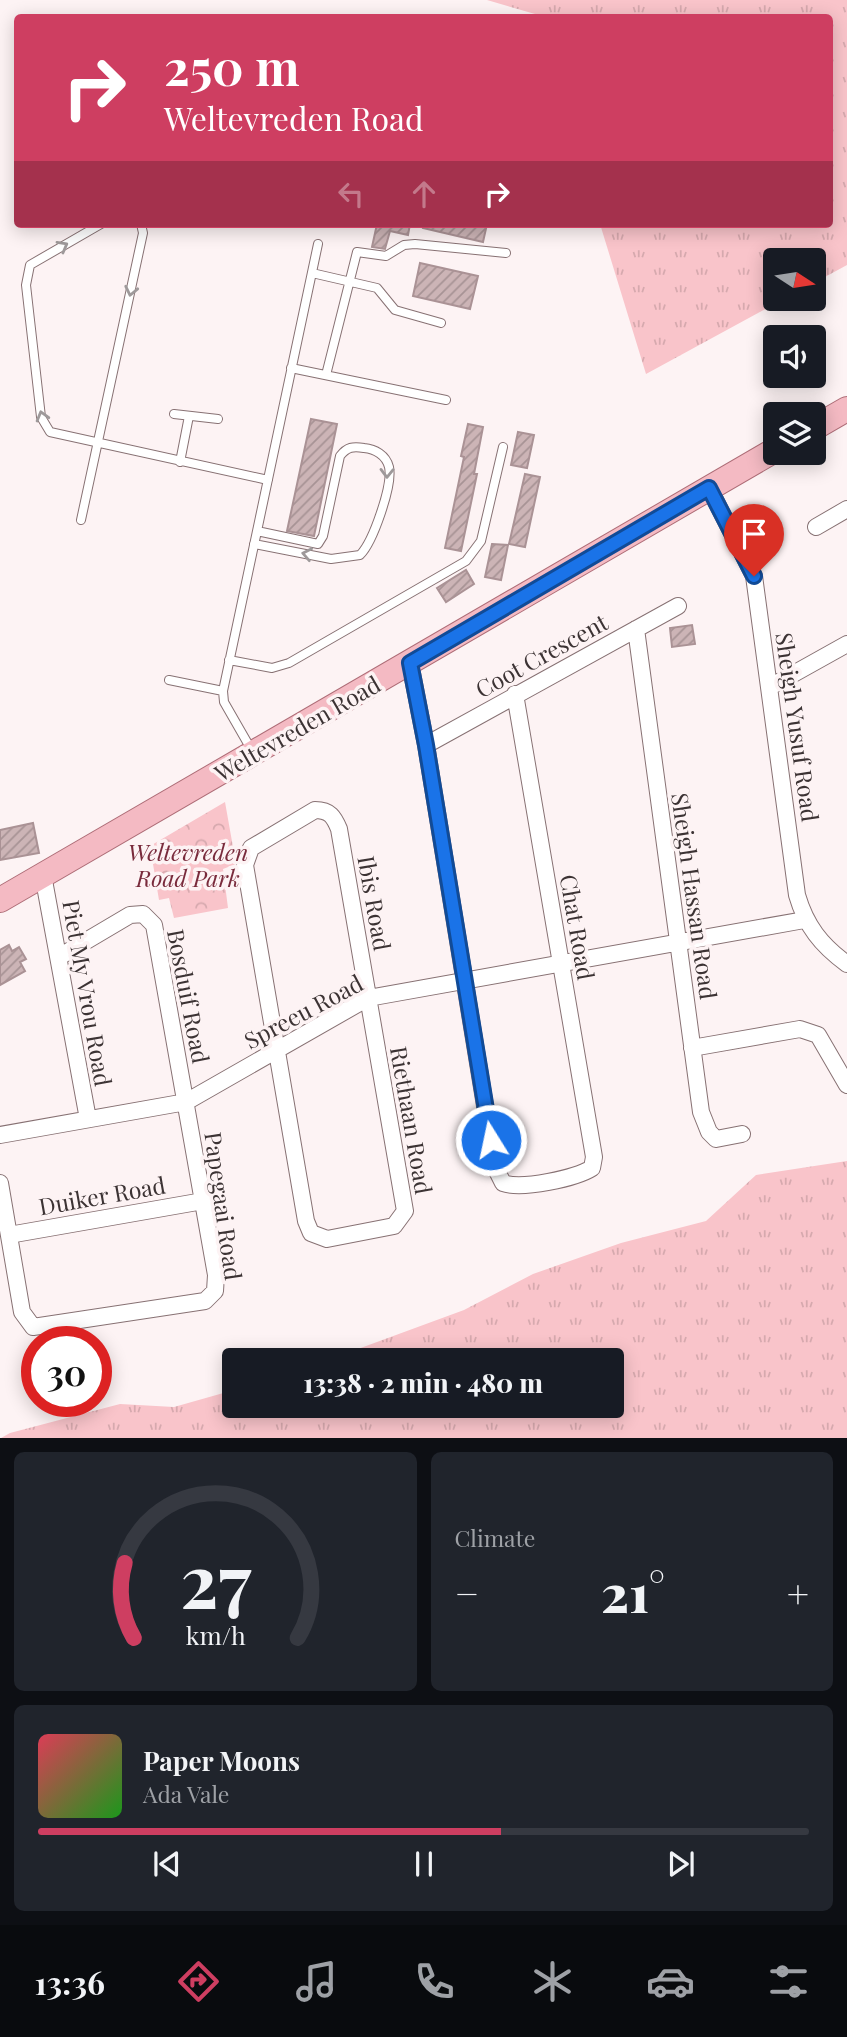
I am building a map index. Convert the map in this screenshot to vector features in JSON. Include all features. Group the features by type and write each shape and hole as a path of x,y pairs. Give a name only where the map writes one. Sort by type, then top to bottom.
{"main road":[{"path":"826,421 847,409"},
{"name":"Weltevreden Road","path":"0,900 763,457"}],"street":[{"name":"Sheigh Yusuf Road","path":"709,488 754,576 797,895 804,920 828,951 847,964"},
{"path":"816,527 847,509"},
{"name":"Coot Crescent","path":"426,745 678,606"},
{"name":"Sheigh Hassan Road","path":"636,629 701,1112 709,1132 718,1140 741,1134"},
{"path":"770,687 847,644"},
{"path":"410,663 464,979"},
{"name":"Chat Road","path":"464,979 499,1178 510,1185 521,1185 582,1174 592,1168 594,1157 515,694"},
{"name":"Ibis Road","path":"276,1049 245,860 251,848 315,810 324,810 333,816 339,829 368,998"},
{"name":"Piet My Vrou Road","path":"43,875 88,1119"},
{"name":"Bosduif Road","path":"59,957 130,915 137,913 149,918 157,934 186,1102"},
{"name":"Spreeu Road","path":"0,1135 186,1102 368,998 804,920"},
{"name":"Riethaan Road","path":"276,1049 306,1221 311,1233 327,1239 394,1226 405,1211 368,998"},
{"path":"692,1048 800,1029 811,1031 818,1035 847,1085"},
{"name":"Papegaai Road","path":"9,1235 22,1312 28,1325 47,1328 205,1301 211,1297 215,1292 216,1275 186,1102"},
{"path":"0,1183 9,1235"},
{"name":"Duiker Road","path":"9,1235 203,1201"}],"lane":[{"path":"94,228 30,265 26,285 43,423 50,432 268,480"},
{"path":"81,520 144,233 142,228"},
{"path":"253,753 224,702 223,691 318,244"},
{"path":"326,375 359,251 386,256 404,245 415,244 506,253"},
{"path":"312,273 379,288 396,310 442,323"},
{"path":"291,368 446,400"},
{"path":"174,414 218,419"},
{"path":"180,462 189,416"},
{"path":"254,544 331,559 348,559 360,555 374,533 389,474 384,456 355,446 340,456 323,536 318,544 257,531"},
{"path":"229,660 272,668 289,663 466,561 481,541 503,447"},
{"path":"169,680 223,691"}],"green space":[{"path":"487,0 847,0 847,265 826,276 826,248 763,248 763,310 646,374 601,228 833,228 833,14 535,14"},
{"name":"Weltevreden Road Park","path":"225,802 236,864 223,869 228,908 174,918 169,898 159,900 150,846"},
{"path":"847,1161 847,1438 1,1438 10,1433 71,1417 112,1417 112,1406 120,1404 174,1407 222,1393 222,1418 624,1418 624,1348 361,1348 464,1310 533,1274 621,1243 706,1221 756,1175"}],"building":[{"path":"376,228 409,228 408,235 390,231 385,249 372,247"},
{"path":"423,228 486,228 483,242"},
{"path":"420,263 478,276 470,309 413,296"},
{"path":"311,419 337,424 314,536 287,531"},
{"path":"468,424 483,427 474,474 477,474 461,551 445,548"},
{"path":"518,432 534,435 527,468 511,465"},
{"path":"525,474 540,477 525,547 509,544"},
{"path":"492,544 508,545 501,580 485,577"},
{"path":"466,570 474,584 446,602 437,588"},
{"path":"692,625 695,644 672,647 670,628"},
{"path":"33,823 39,853 0,860 0,830"},
{"path":"9,945 12,951 19,947 26,959 20,962 25,971 0,985 0,950"}],"route":[{"path":"491,1140 410,663 709,488 754,576"}]}
